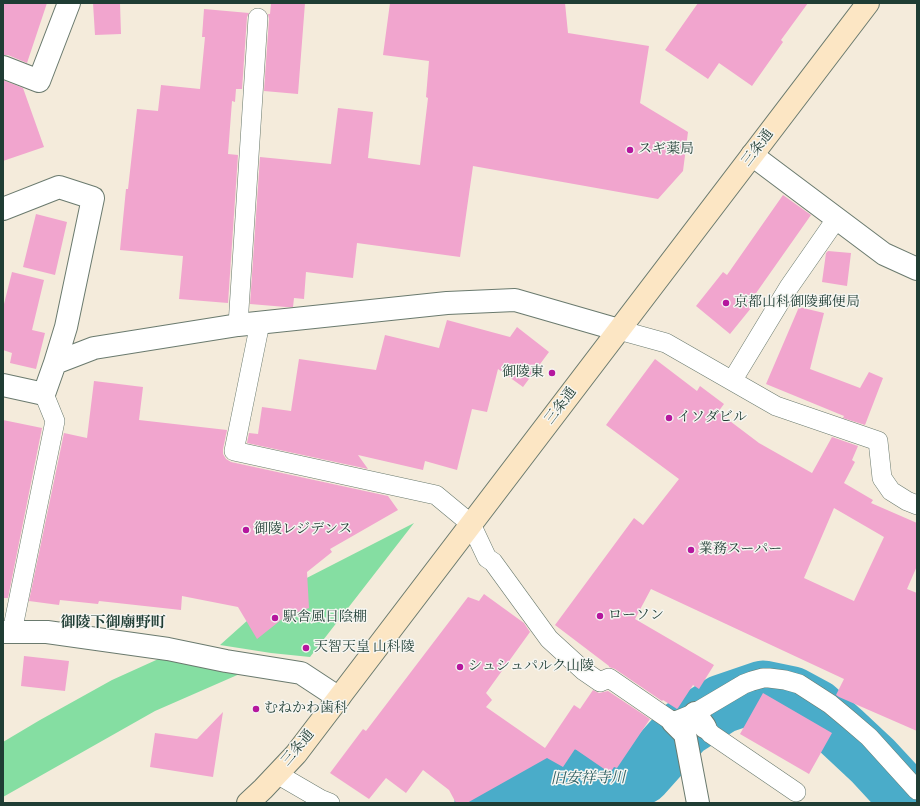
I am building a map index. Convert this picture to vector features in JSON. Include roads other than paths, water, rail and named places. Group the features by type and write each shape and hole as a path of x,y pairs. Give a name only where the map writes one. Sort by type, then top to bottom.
{"main road":[{"name":"三条通","path":"248,803 296,754 868,3"}],"street":[{"path":"3,67 39,81 70,3"},
{"path":"752,155 884,254 917,270"},
{"path":"3,210 59,187 92,198 66,327 44,394 3,385"},
{"path":"55,363 94,348 238,325 447,303 515,300 619,330"},
{"path":"7,632 47,632 161,648 226,661 301,673 339,698"},
{"path":"689,723 698,803"}],"lane":[{"path":"238,325 258,18"},
{"path":"732,381 790,287 837,218"},
{"path":"260,323 234,451 436,495 471,524 487,558 493,562 549,639 584,671 600,682 609,678 711,734 796,792"},
{"path":"619,330 666,344 776,406 878,441 882,478 891,491 907,501 917,505"},
{"path":"7,632 55,421 44,394"},
{"path":"689,723 744,684 752,681 769,678 799,684 830,704 869,737 917,790"},
{"path":"277,774 320,799 330,803"}],"waterway":[{"name":"旧安祥寺川","path":"484,803 525,781 533,779 627,780 636,778 642,775 684,728 722,704 763,690 792,696 816,709 873,761 914,803"}],"place":[{"name":"スギ薬局","path":"630,150"},
{"name":"京都山科御陵郵便局","path":"726,303"},
{"name":"御陵東","path":"552,373"},
{"name":"イソダビル","path":"669,418"},
{"name":"御陵レジデンス","path":"246,530"},
{"name":"業務スーパー","path":"691,550"},
{"name":"ローソン","path":"600,616"},
{"name":"駅舎風日陰棚","path":"275,618"},
{"name":"天智天皇 山科陵","path":"306,648"},
{"name":"シュシュパルク山陵","path":"460,667"},
{"name":"むねかわ歯科","path":"256,709"}],"district":[{"name":"御陵下御廟野町","path":"113,623"}]}
